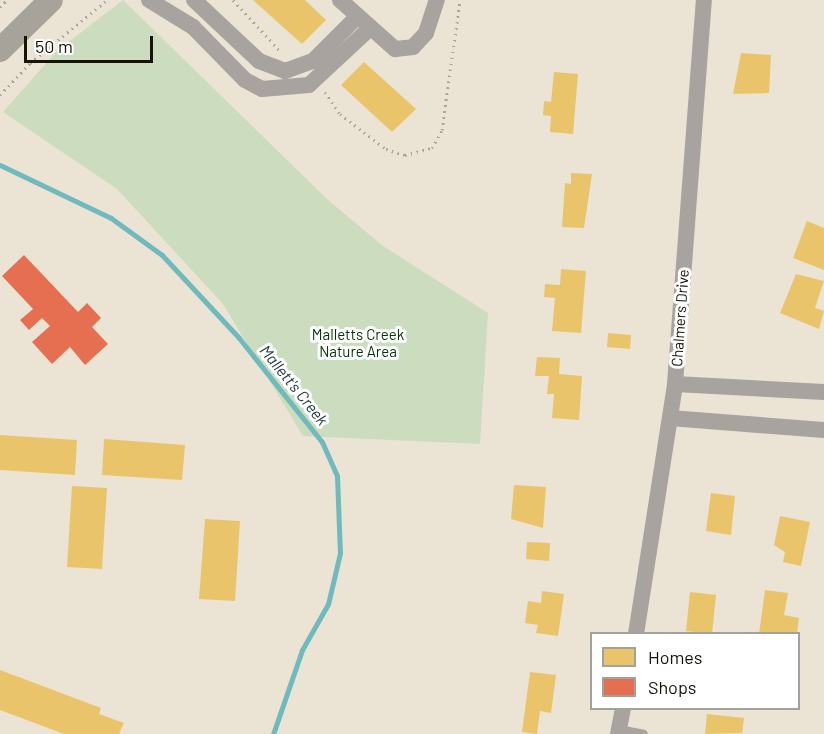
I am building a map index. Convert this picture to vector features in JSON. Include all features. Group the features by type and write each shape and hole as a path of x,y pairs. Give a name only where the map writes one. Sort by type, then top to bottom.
{"main road":[{"path":"0,50 51,0"}],"street":[{"path":"148,0 205,39 245,80 262,89 295,89 315,81 369,29"},
{"path":"194,0 270,68 300,68 357,17"},
{"path":"340,0 385,45 413,47 431,25 437,0"},
{"name":"Chalmers Drive","path":"636,632 675,384 704,0"},
{"path":"205,39 222,23"},
{"path":"675,384 824,392"},
{"path":"670,418 824,430"},
{"path":"618,731 623,710"}],"lane":[{"path":"618,731 644,734"}],"path":[{"path":"0,7 7,0"},
{"path":"0,95 30,63 107,0"},
{"path":"233,0 300,68"},
{"path":"315,81 340,114 375,143 405,155 432,148 442,130 460,0"}],"green space":[{"name":"Malletts Creek Nature Area","path":"123,0 328,200 383,246 488,313 480,444 303,436 223,304 117,189 3,112 57,51"}],"building: Homes":[{"path":"253,0 305,0 326,20 302,44"},
{"path":"741,53 771,55 769,93 733,94"},
{"path":"364,62 416,109 392,132 341,85"},
{"path":"554,72 578,74 573,134 550,132 551,116 543,115 544,101 551,102"},
{"path":"571,173 592,174 584,228 562,227 565,183 571,184"},
{"path":"807,221 824,228 824,270 793,258"},
{"path":"561,269 586,271 581,333 552,331 555,298 544,297 545,284 560,285"},
{"path":"796,274 824,281 815,308 824,311 819,329 780,313"},
{"path":"608,333 631,335 630,349 607,347"},
{"path":"537,357 560,358 559,374 582,376 579,420 552,418 554,394 547,394 549,376 535,376"},
{"path":"0,435 77,440 75,475 0,470"},
{"path":"104,439 185,445 182,480 102,475"},
{"path":"514,485 546,487 543,528 511,519"},
{"path":"72,486 107,488 102,569 67,567"},
{"path":"711,493 735,496 731,535 706,531"},
{"path":"780,516 810,522 801,566 783,562 785,552 774,545"},
{"path":"205,519 240,521 235,601 199,599"},
{"path":"527,542 550,543 549,561 526,559"},
{"path":"765,590 788,593 784,615 799,618 797,632 759,632"},
{"path":"542,591 564,594 558,636 536,633 538,625 525,623 528,601 541,603"},
{"path":"690,592 716,595 712,632 686,631"},
{"path":"0,670 101,708 99,714 124,723 119,734 64,734 0,710"},
{"path":"530,672 556,675 551,713 540,711 537,734 522,732"},
{"path":"707,714 744,718 742,733 705,734"}],"building: Shops":[{"path":"24,255 78,312 87,303 101,318 92,327 108,344 85,365 70,347 52,364 32,342 50,326 42,318 29,330 20,320 33,309 2,276"}],"waterway":[{"name":"Mallett's Creek","path":"0,165 111,218 162,255 239,338 322,442 337,476 340,553 328,604 302,650 273,734"}]}
